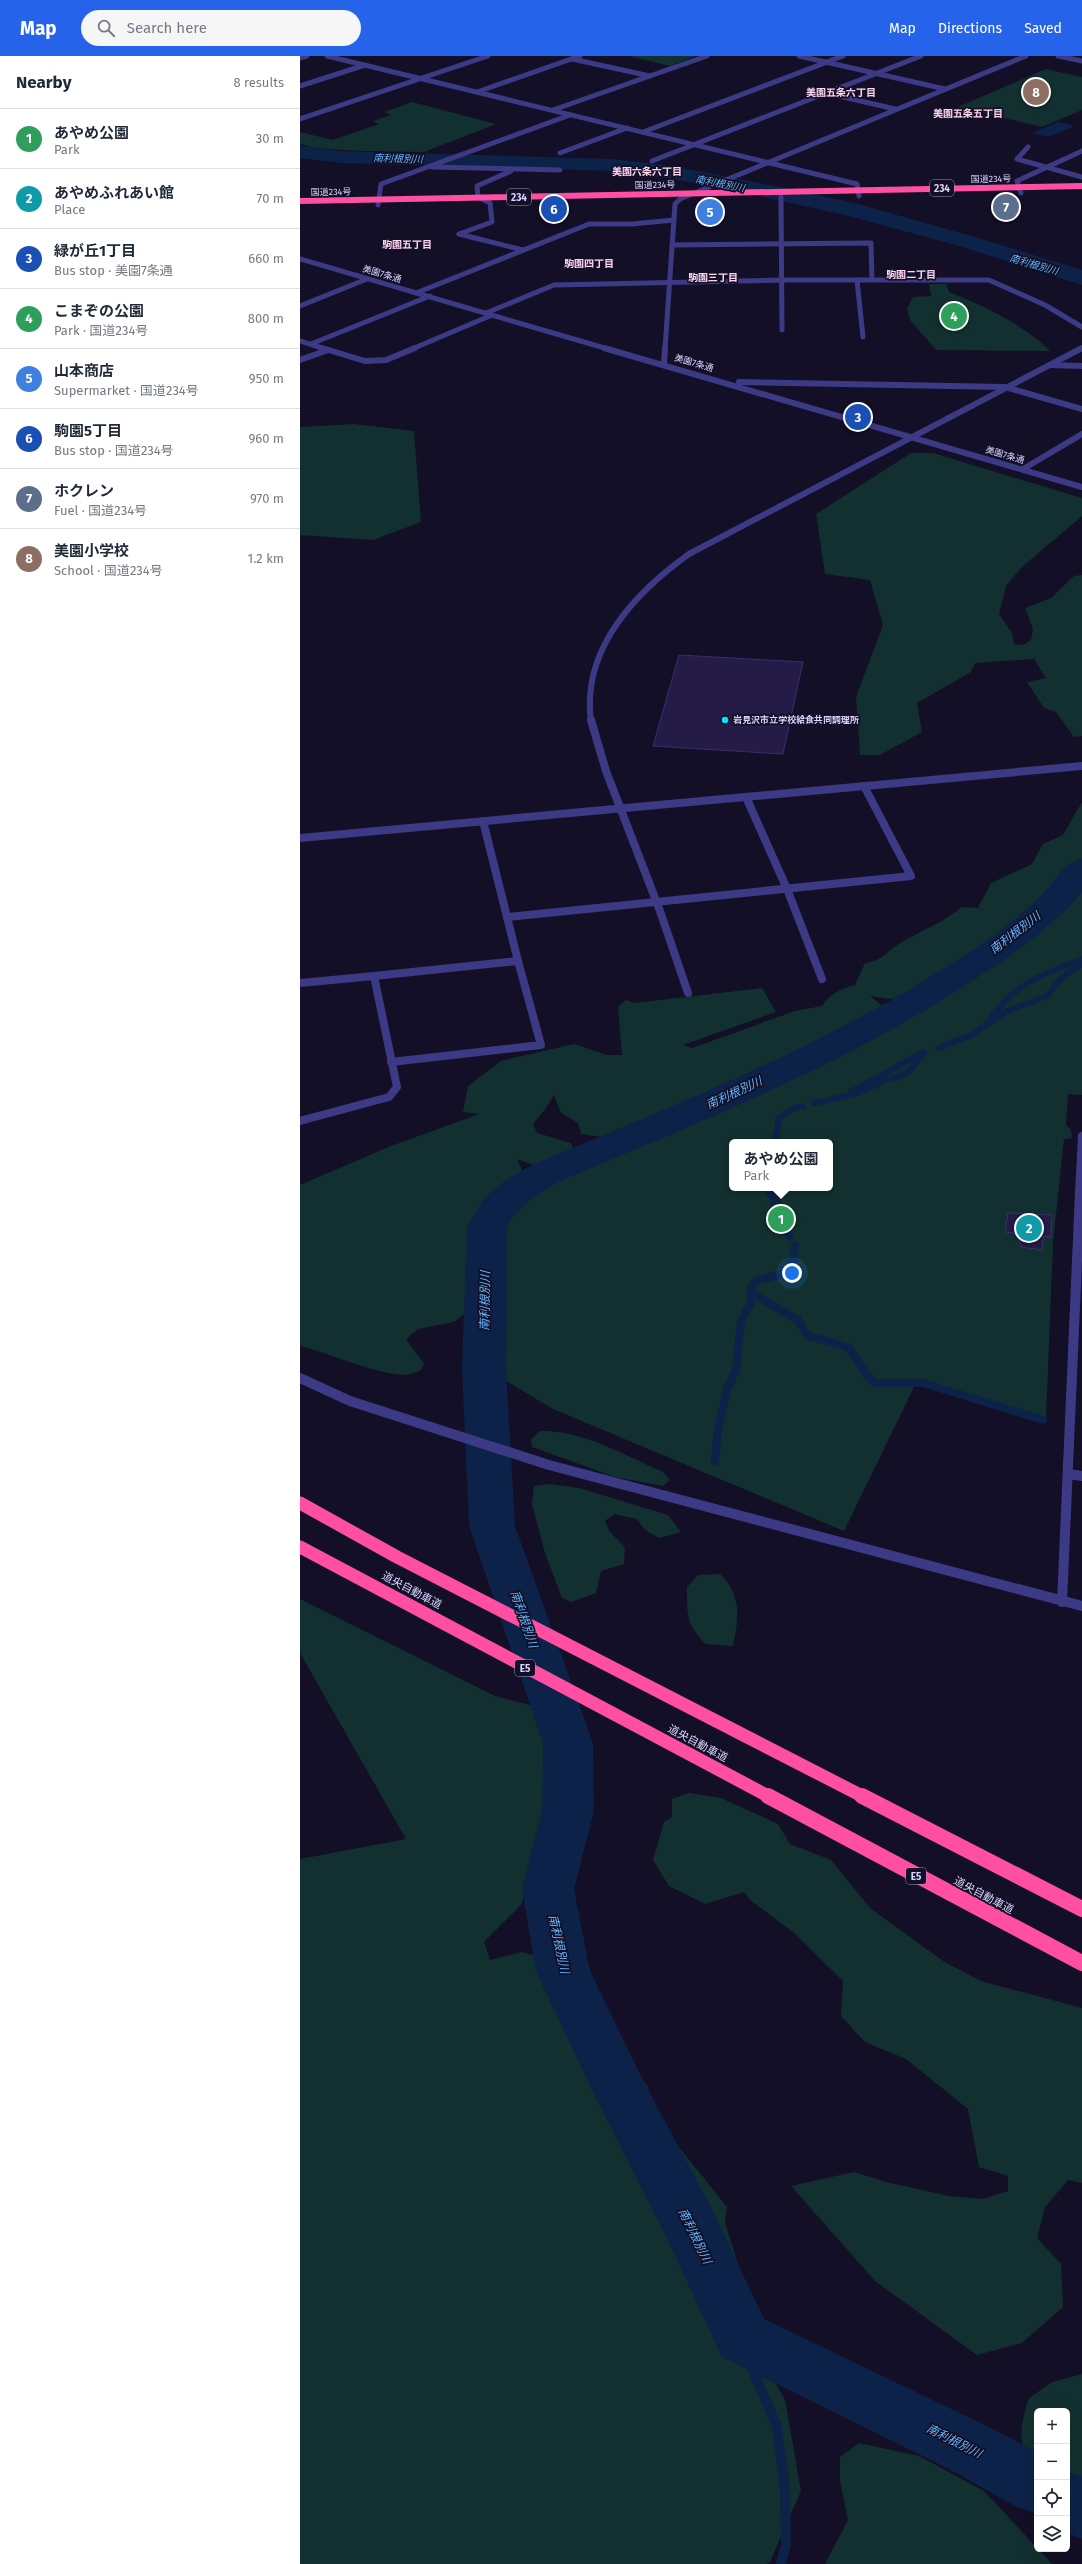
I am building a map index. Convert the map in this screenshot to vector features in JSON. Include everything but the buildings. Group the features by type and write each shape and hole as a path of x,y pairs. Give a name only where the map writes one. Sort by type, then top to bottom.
{"highway":[{"name":"国道234号","path":"300,207 478,197 801,191 858,193 1020,190 1082,186"},
{"name":"国道234号","path":"1020,190 1082,192"},
{"name":"国道234号","path":"300,201 490,203 824,197 858,193"},
{"name":"道央自動車道","path":"300,1503 397,1557 1082,1909"},
{"name":"道央自動車道","path":"300,1547 750,1788 1082,1963"}],"street":[{"path":"300,58 307,56"},
{"path":"327,56 857,184 858,193"},
{"path":"300,119 488,56"},
{"path":"560,56 650,76"},
{"path":"476,92 580,56"},
{"path":"553,110 707,56"},
{"path":"799,56 945,89"},
{"path":"643,132 843,56"},
{"path":"652,161 921,56"},
{"path":"664,364 675,204 680,199 691,193 1026,56"},
{"path":"1058,56 1082,61"},
{"path":"300,86 365,65"},
{"path":"826,93 895,109"},
{"path":"378,202 380,184 570,114"},
{"path":"560,153 627,128"},
{"path":"1028,147 1017,159 1044,169 1082,177"},
{"path":"1020,190 1018,181 1082,151"},
{"path":"429,166 560,170"},
{"path":"515,169 477,186 478,197 490,203 492,222 460,234 523,250"},
{"path":"781,197 782,330"},
{"path":"416,293 589,224 632,224 657,220 674,220"},
{"path":"672,245 871,243 872,280"},
{"name":"美園7条通","path":"300,259 1082,486"},
{"path":"300,306 367,279"},
{"path":"300,341 365,361 386,360 554,285 782,280 989,280 1044,305 1082,327"},
{"path":"857,280 863,337"},
{"path":"311,344 430,296"},
{"path":"688,993 658,902 619,808 597,745 590,715 591,687 608,636 621,615 650,583 690,554 1005,387 1082,348"},
{"path":"300,360 328,350"},
{"path":"1048,365 1082,366"},
{"path":"725,382 1005,387 1082,409"},
{"path":"1023,469 1082,434"},
{"path":"300,838 1082,766"},
{"path":"507,917 911,876 864,786"},
{"path":"746,797 787,889 822,978"},
{"path":"391,1062 542,1045 518,962 483,821"},
{"path":"300,983 518,962"},
{"path":"300,1121 389,1097 397,1087 374,976"},
{"path":"1062,1602 1068,1474 1080,1291 1082,1136"},
{"path":"300,1378 350,1401 549,1465 1062,1602 1082,1606"},
{"path":"1068,1474 1082,1476"}],"green space":[{"path":"629,56 696,56 670,66"},
{"path":"1046,69 1082,77 1082,110 1042,127 958,107"},
{"path":"412,102 496,124 424,152 359,151 315,148 300,144 300,132 333,140 379,124 373,121 391,115 384,112"},
{"path":"929,284 946,284 949,292 976,303 1015,324 1028,332 1050,351 936,350 910,320 907,309 913,297 931,296"},
{"path":"354,424 414,431 421,522 373,540 300,535 300,427"},
{"path":"911,453 933,453 1082,498 1082,516 1022,567 1006,586 999,614 1012,633 1014,644 1023,645 1031,640 1033,629 1025,608 1051,598 1074,576 1082,575 1082,736 1074,737 1056,712 1044,708 1027,682 1046,678 1034,659 975,663 971,672 917,703 922,732 880,755 860,755 856,697 883,625 870,580 825,574 816,514"},
{"path":"1082,802 1082,881 1075,892 1082,887 1082,1095 1068,1094 1066,1125 1071,1130 1072,1138 1064,1139 1053,1243 1046,1419 918,1379 844,1531 553,1409 498,1376 501,1325 501,1231 512,1207 542,1183 596,1152 702,1115 781,1081 878,1034 813,1062 762,1066 675,1113 601,1137 581,1134 578,1123 561,1113 554,1095 533,1124 537,1133 571,1143 575,1154 539,1167 517,1159 523,1172 519,1182 493,1196 472,1230 475,1305 454,1322 418,1329 406,1339 424,1364 421,1370 405,1375 390,1373 364,1367 326,1353 300,1346 300,1185 391,1146 479,1114 463,1112 468,1086 501,1061 574,1044 607,1055 622,1055 618,1007 626,1000 635,1003 762,988 776,1012 683,1045 692,1048 795,1011 822,1006 836,992 855,985 865,963 877,960 897,945 940,922 962,907 978,908 991,883 1032,864 1043,844 1063,835","holes":["979,971 938,999 883,1032 889,1021 884,1007 870,996 891,999 928,1000"]},
{"path":"540,1431 556,1432 588,1439 663,1472 670,1480 663,1486 615,1477 532,1447 531,1439"},
{"path":"549,1484 579,1488 668,1515 681,1532 659,1538 645,1530 637,1519 614,1514 605,1521 610,1532 625,1547 624,1564 601,1571 596,1593 571,1602 562,1598 545,1553 532,1504 534,1486"},
{"path":"720,1574 732,1590 737,1607 737,1626 733,1646 705,1644 694,1630 689,1618 687,1587 698,1575"},
{"path":"300,1599 495,1696 541,1708 553,1723 563,1749 558,1825 536,1844 522,1904 484,1942 490,1960 522,1952 548,1959 584,1991 575,2033 613,2049 647,2085 662,2126 727,2207 725,2223 744,2283 747,2330 785,2400 801,2491 770,2562 767,2564 300,2564 300,1859 406,1839 300,1653"},
{"path":"689,1793 721,1798 778,1824 790,1844 831,1860 870,1908 943,1961 981,1981 1082,2008 1082,2183 1068,2180 1045,2207 1037,2238 1061,2264 1063,2307 1022,2343 977,2355 875,2281 791,2186 854,2172 886,2182 949,2196 983,2199 1008,2191 1008,2176 979,2167 968,2109 906,2059 865,2042 841,2016 843,1981 793,1932 750,1900 744,1892 705,1904 669,1886 653,1860 664,1822 672,1817 672,1799"},
{"path":"1082,2374 1082,2487 1070,2480 1070,2408 1034,2408 1034,2458 1024,2448 1021,2433 1028,2399 1052,2382"},
{"path":"859,2443 919,2456 984,2491 1034,2545 1034,2552 1041,2552 1052,2564 825,2564 848,2520 840,2481 840,2457"}],"water":[{"path":"1058,122 1075,126 1049,137 1032,133"}],"waterway":[{"name":"南利根別川","path":"300,152 342,157 612,165 672,173 732,183 850,209 967,241 1082,278"},
{"name":"南利根別川","path":"1034,2483 971,2449 743,2338 692,2229 621,2092 563,1971 548,1889 568,1811 568,1743 492,1526 484,1368 487,1227 498,1207 520,1188 544,1174 655,1128 765,1079 872,1026 924,996 989,954 1033,921 1060,897 1082,869"},
{"path":"990,1020 999,1007 1009,997 1030,981 1082,959"},
{"path":"938,1048 969,1036 1007,1011 1047,996 1060,979 1082,963"},
{"path":"814,1103 856,1093 900,1076 911,1069 924,1052"},
{"path":"851,1092 922,1053"},
{"path":"776,1139 779,1118 792,1109 803,1106"},
{"path":"770,1193 776,1200 775,1216 781,1227 790,1236"},
{"path":"751,1293 751,1288 756,1281 785,1273 793,1262 795,1246"},
{"path":"715,1462 718,1429 727,1390 736,1370 741,1321 751,1303 751,1293"},
{"path":"751,1293 798,1320 807,1335 849,1348 868,1377 875,1383 923,1383 1043,1420"},
{"path":"743,2338 755,2375 777,2427 785,2488 786,2544 781,2564"},
{"name":"南利根別川","path":"1070,2503 1082,2509"}],"place":[{"name":"美園小学校","path":"1036,92"},
{"name":"ホクレン","path":"1006,207"},
{"name":"駒園5丁目","path":"554,209"},
{"name":"山本商店","path":"710,212"},
{"name":"こまぞの公園","path":"954,316"},
{"name":"緑が丘1丁目","path":"858,417"},
{"name":"岩見沢市立学校給食共同調理所","path":"725,720"},
{"name":"あやめ公園","path":"781,1219"},
{"name":"あやめふれあい館","path":"1029,1228"}],"district":[{"name":"美園五条六丁目","path":"841,92"},
{"name":"美園五条五丁目","path":"968,113"},
{"name":"美園六条六丁目","path":"647,171"},
{"name":"駒園五丁目","path":"407,244"},
{"name":"駒園四丁目","path":"589,263"},
{"name":"駒園二丁目","path":"911,274"},
{"name":"駒園三丁目","path":"713,277"}]}
